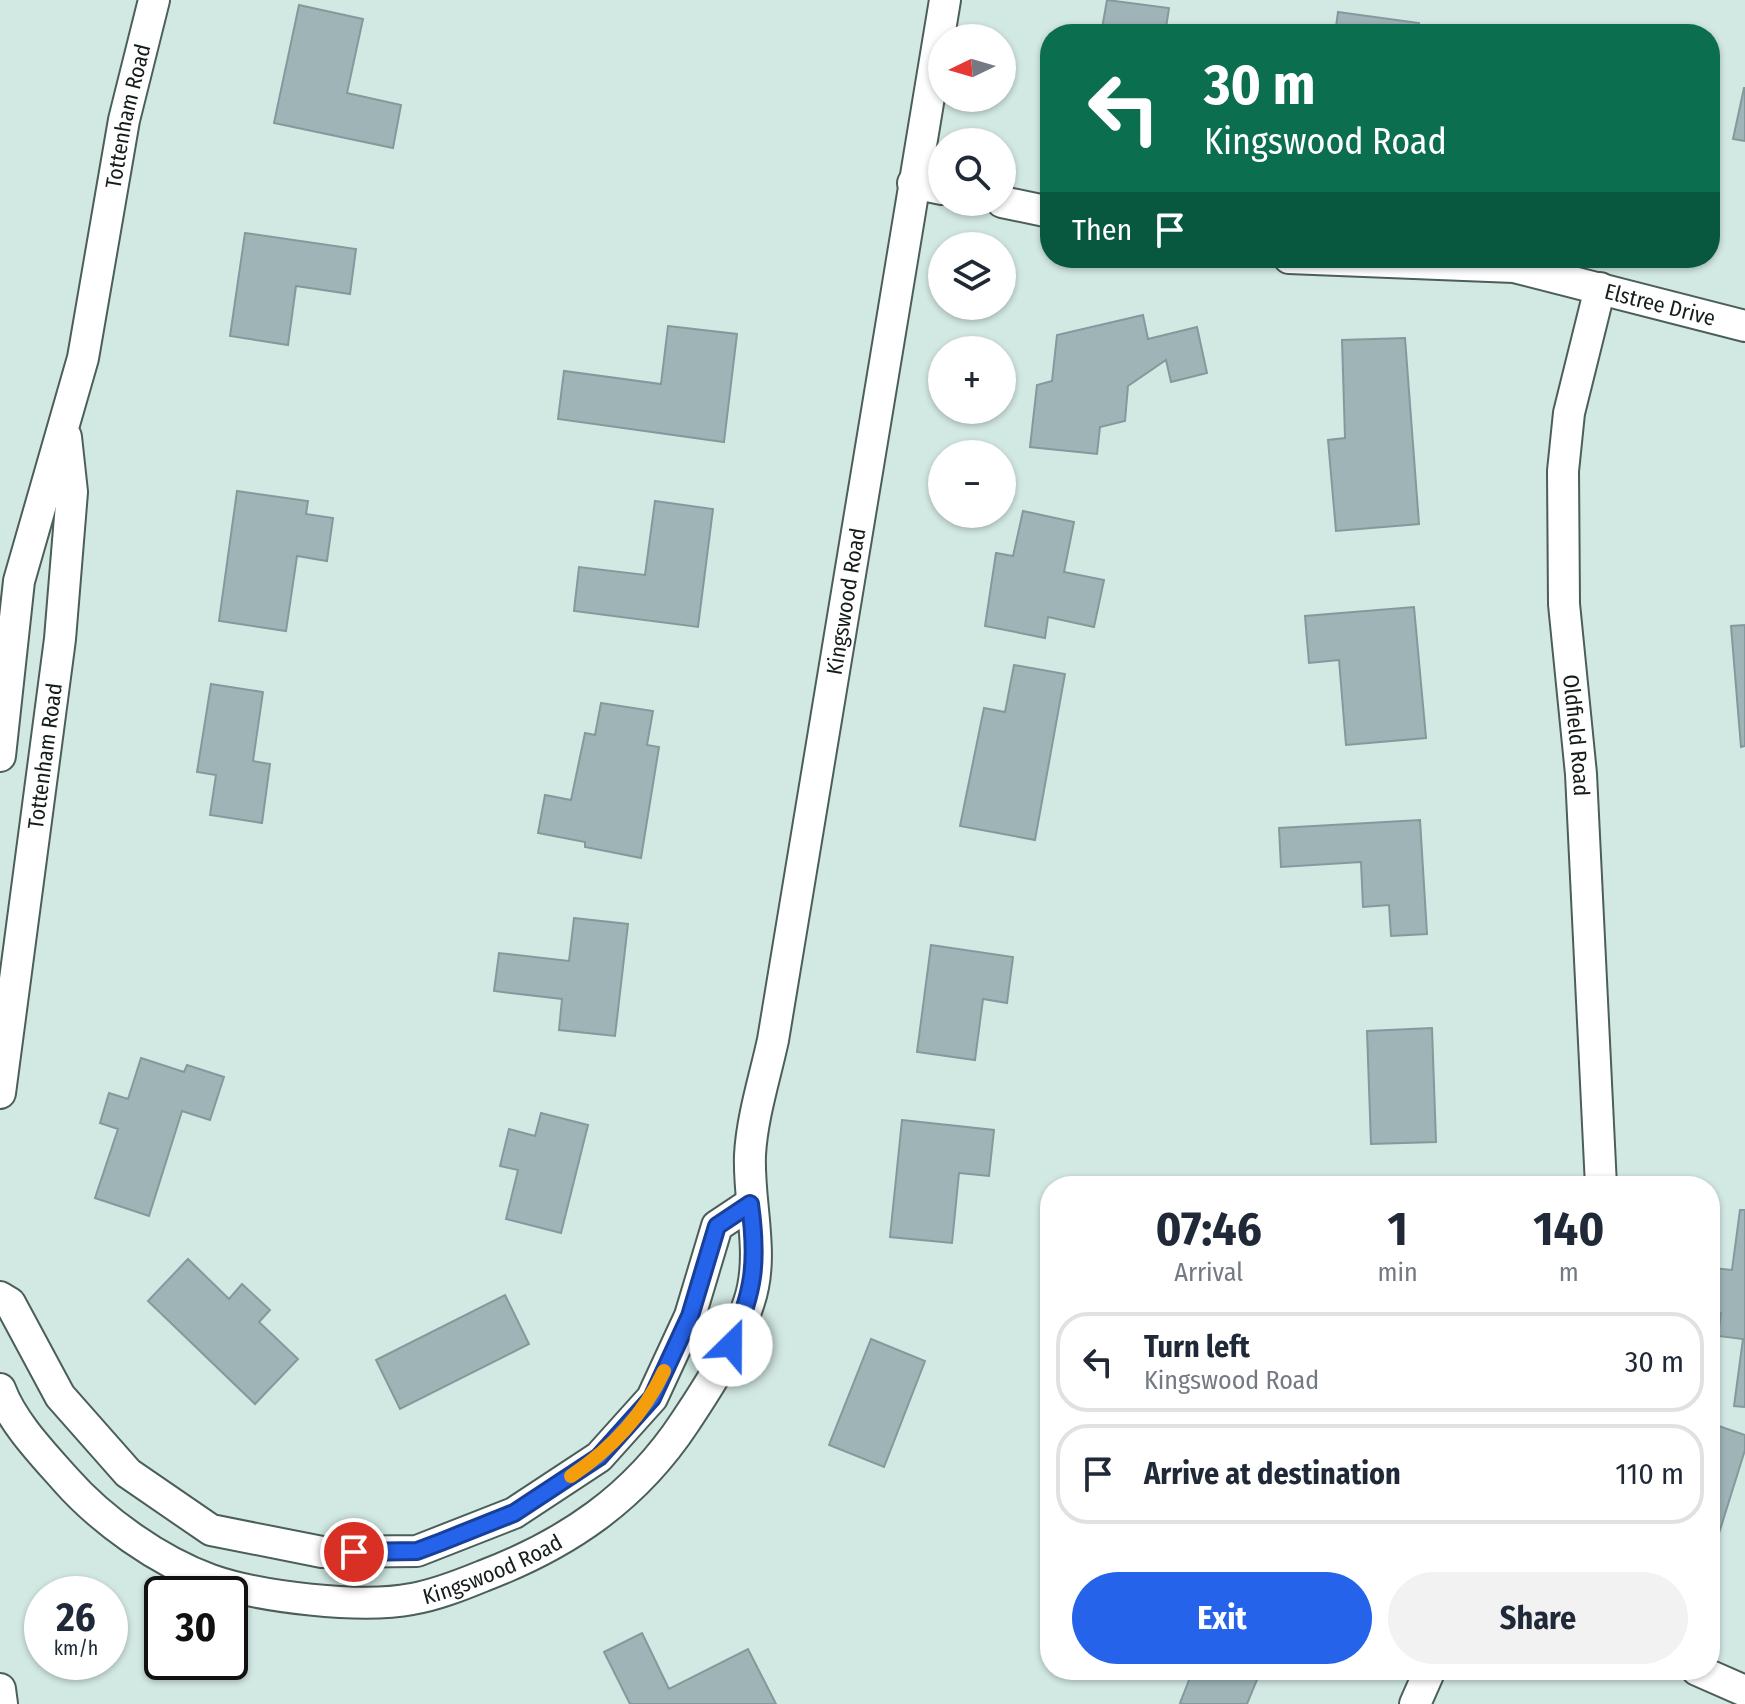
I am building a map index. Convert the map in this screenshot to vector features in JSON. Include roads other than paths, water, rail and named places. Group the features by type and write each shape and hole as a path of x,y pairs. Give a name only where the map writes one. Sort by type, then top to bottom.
{"street":[{"name":"Tottenham Road","path":"0,756 19,581 83,358 124,120 154,0"},
{"name":"Kingswood Road","path":"0,1389 40,1451 109,1523 211,1580 334,1603 412,1599 511,1566 567,1539 614,1505 646,1473 685,1422 731,1345 750,1300 756,1245 750,1204 750,1152 773,1040 945,0"},
{"path":"913,183 928,186"},
{"path":"1016,205 1040,210"},
{"name":"Elstree Drive","path":"1518,268 1745,326"},
{"name":"Oldfield Road","path":"1600,288 1569,413 1563,471 1564,604 1582,789 1601,1176"},
{"name":"Tottenham Road","path":"0,1093 60,639 72,492 65,419"},
{"name":"Kingswood Road","path":"0,1297 10,1303 60,1396 128,1473 211,1530 322,1552 417,1551 514,1513 599,1457 652,1398 690,1316 717,1226 750,1204"},
{"path":"1415,1704 1426,1680"},
{"path":"1720,1680 1745,1691"},
{"path":"0,1689 2,1704"}]}
